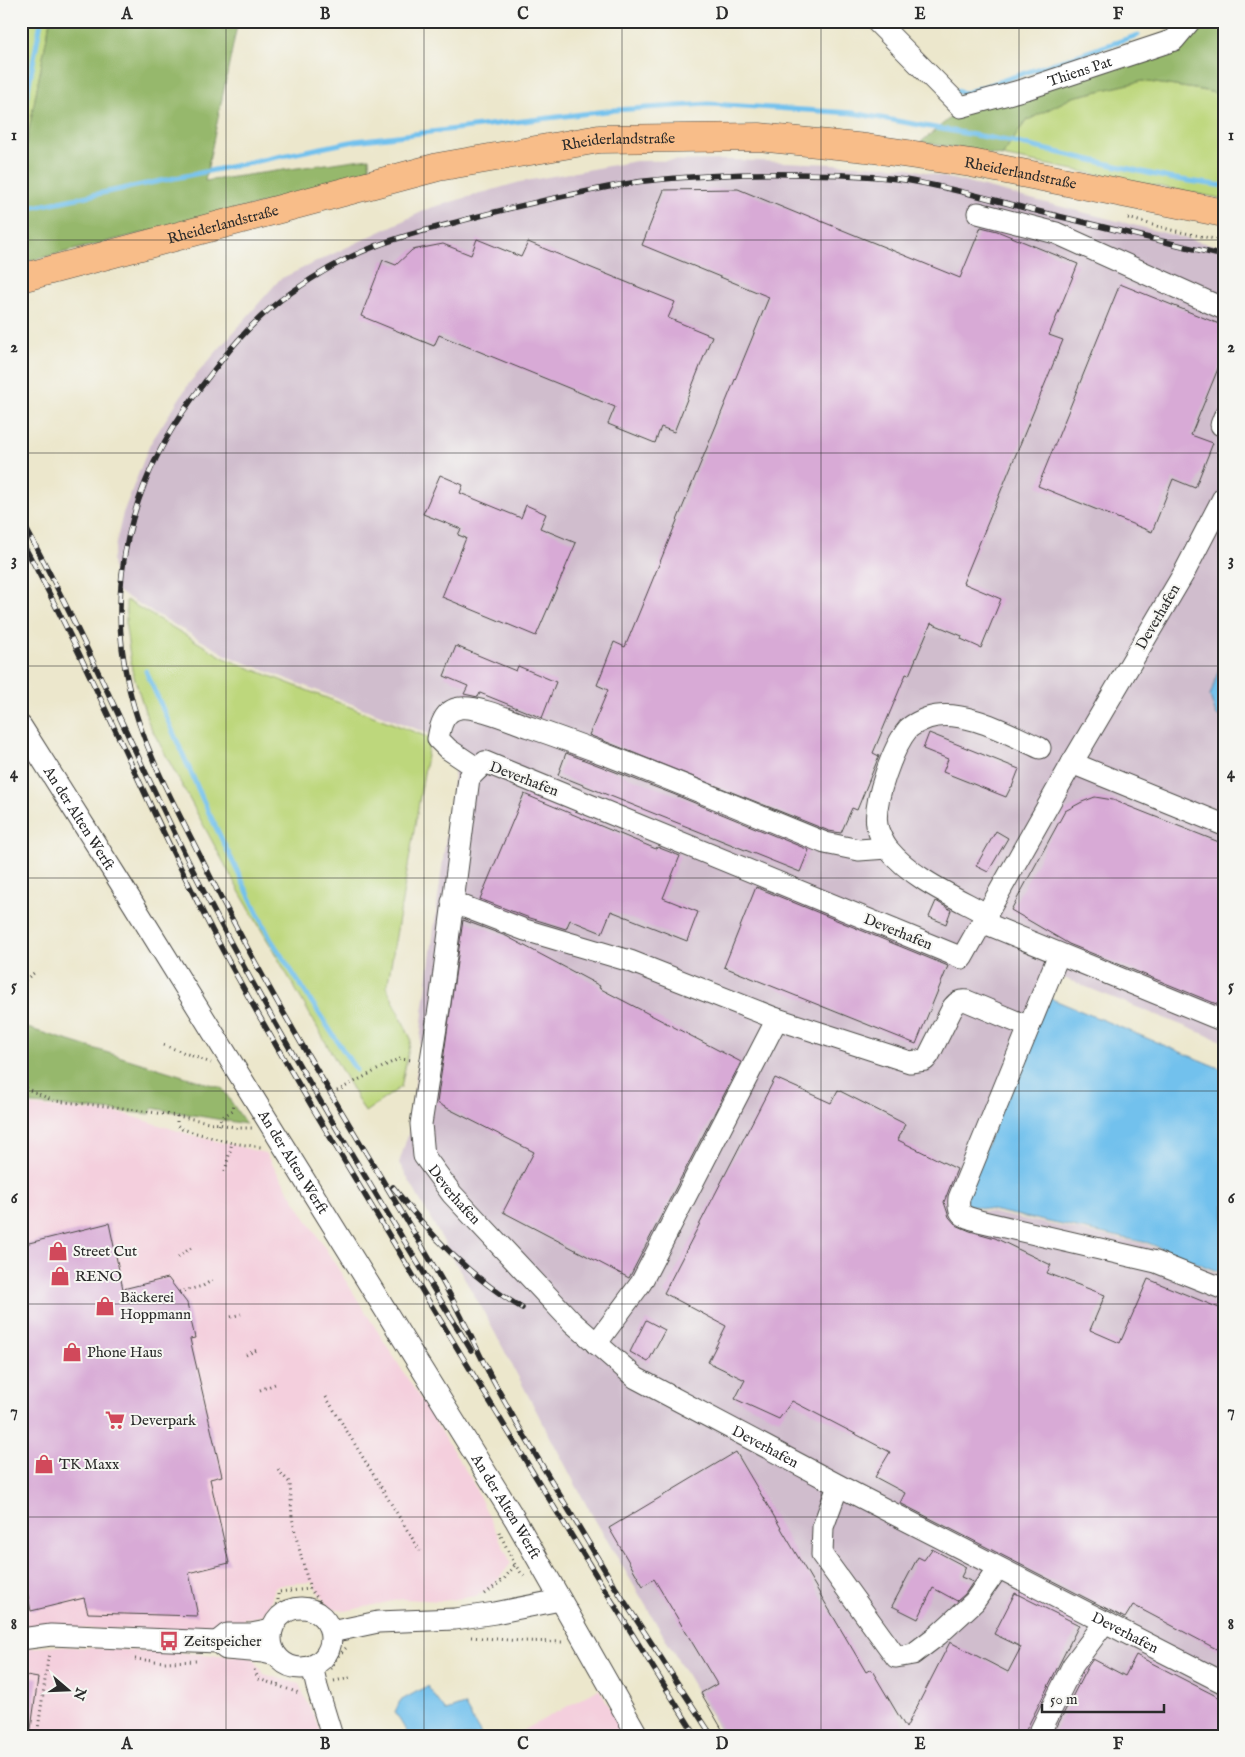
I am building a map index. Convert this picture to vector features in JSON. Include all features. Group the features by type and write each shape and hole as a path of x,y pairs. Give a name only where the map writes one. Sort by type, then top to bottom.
{"main road":[{"name":"Rheiderlandstraße","path":"21,278 438,167 598,139 759,137 866,148 971,163 1224,213"}],"street":[{"name":"Thiens Pat","path":"876,21 961,107 1026,89 1174,40 1190,21"},
{"path":"978,213 1056,233 1224,309"},
{"name":"Deverhafen","path":"1224,496 1184,573 1072,762 962,958 486,762 469,778 421,1124 424,1156 459,1201 572,1322 636,1378 838,1486 1224,1683"},
{"path":"478,769 448,749 438,739 441,724 447,715 460,708 482,710 572,742 826,843 858,850 887,848"},
{"path":"1040,748 967,718 947,716 928,718 910,727 899,742 884,780 877,805 877,826 887,848 908,869 984,918 1059,954 1224,1021"},
{"name":"An der Alten Werft","path":"21,726 436,1390 516,1521 551,1602 638,1736"},
{"path":"1072,762 1224,825"},
{"path":"452,902 525,930 630,961 778,1019 910,1062 925,1060 953,1007 962,1000 1029,1026"},
{"path":"1059,954 959,1198 958,1208 962,1215 978,1221 1156,1262 1224,1289"},
{"path":"596,1344 641,1283 778,1019"},
{"path":"838,1486 823,1527 822,1555 896,1657 913,1654 938,1635 974,1602 998,1568"},
{"path":"333,1622 330,1648 319,1662 312,1666 305,1668 291,1667 276,1655 272,1647 272,1630 279,1617 292,1609 300,1608 316,1611 333,1622 378,1622 455,1619 551,1602"},
{"path":"1038,1736 1073,1665 1105,1622"},
{"path":"217,1642 227,1634 251,1634 272,1630"},
{"path":"23,1638 51,1635 217,1642 226,1649 276,1655"},
{"path":"312,1666 324,1684 332,1736"}],"path":[{"path":"1123,216 1171,230 1224,241"},
{"path":"21,983 34,973"},
{"path":"164,1045 213,1065"},
{"path":"337,1091 398,1059 431,1062"},
{"path":"21,1086 54,1101 116,1107 240,1128 259,1129"},
{"path":"219,1124 220,1118 231,1112 234,1108 234,1102 230,1095"},
{"path":"178,1116 177,1125 182,1129 232,1142 266,1148"},
{"path":"225,1171 232,1142"},
{"path":"178,1257 191,1248"},
{"path":"179,1292 204,1286 214,1279"},
{"path":"231,1317 241,1314"},
{"path":"246,1355 260,1349"},
{"path":"260,1390 275,1384"},
{"path":"326,1397 420,1551"},
{"path":"278,1470 290,1483 294,1530 310,1589 326,1609 333,1622"},
{"path":"498,1531 515,1565 551,1602"},
{"path":"278,1592 310,1589"},
{"path":"37,1736 51,1635"},
{"path":"250,1663 259,1679 300,1694 324,1684 350,1678"}],"shaded area":[{"path":"733,160 905,167 1224,248 1224,1042 1051,973 960,1206 1146,1244 1224,1276 1224,1736 723,1736 588,1508 487,1318 399,1163 411,1125 423,1013 458,745 228,656 115,590 112,560 123,513 150,444 190,382 280,279 430,208 520,182 636,161"},
{"path":"21,1105 125,1114 191,1135 265,1153 471,1479 511,1563 493,1586 476,1596 443,1601 403,1599 345,1611 327,1606 312,1582 286,1584 275,1587 270,1604 263,1615 244,1618 243,1632 21,1629"},
{"path":"58,1646 253,1657 264,1674 299,1684 323,1736 21,1736 21,1648"},
{"path":"599,1689 627,1736 513,1736"}],"green space":[{"path":"21,21 50,21 21,171"},
{"path":"50,21 238,21 205,181 369,158 370,177 21,263 21,171"},
{"path":"1197,21 1209,21 1224,37 1224,95 1142,81 1073,97 1026,121 1002,156 921,142 956,113"},
{"path":"1209,21 1224,21 1224,37"},
{"path":"1142,81 1224,95 1224,199 1002,156 1026,121 1073,97"},
{"path":"126,600 226,659 430,738 387,988 411,1039 401,1087 365,1112 239,891 149,724 132,670 126,628"},
{"path":"21,1026 222,1088 246,1124 152,1108 150,1114 21,1103"}],"water":[{"path":"1224,653 1224,718 1216,715 1210,696"},
{"path":"1047,997 1224,1070 1224,1274 1148,1243 963,1204"},
{"path":"427,1686 446,1711 464,1705 482,1736 409,1736 395,1712 400,1701"}],"building":[{"path":"738,189 960,278 981,227 997,231 1078,264 1049,335 1063,340 963,583 1001,599 981,648 961,639 962,636 931,623 909,675 906,674 873,753 879,756 857,810 852,808 841,833 829,831 589,735 608,690 597,685 614,642 625,647 769,297 642,245 664,190"},
{"path":"477,239 521,257 528,242 675,302 668,318 712,336 674,432 661,427 655,443 608,424 615,407 439,335 434,346 361,316 383,260 396,265 412,250 443,244 471,255"},
{"path":"1120,284 1224,326 1224,354 1191,435 1213,443 1195,488 1173,479 1152,532 1038,486"},
{"path":"440,475 463,485 460,493 521,518 526,505 546,514 540,528 576,543 536,636 442,597 466,538 458,535 461,529 423,514"},
{"path":"456,646 516,671 518,666 556,682 542,718 480,693 478,697 464,694 468,686 444,676"},
{"path":"929,733 1019,769 1006,797 943,772 948,759 923,749"},
{"path":"566,753 673,794 809,850 800,872 558,775"},
{"path":"524,794 656,849 657,847 680,856 663,898 698,912 687,941 611,911 602,933 570,920 566,929 527,917 480,899"},
{"path":"1095,797 1113,800 1224,844 1224,1007 1069,944 1011,910 1065,811"},
{"path":"996,831 1008,838 988,872 976,866"},
{"path":"756,887 948,966 916,1044 724,967"},
{"path":"936,901 951,910 946,924 929,917"},
{"path":"463,920 506,936 600,986 599,988 741,1062 629,1278 503,1212 534,1152 437,1103"},
{"path":"775,1078 831,1103 838,1090 905,1124 898,1140 957,1169 944,1202 949,1217 956,1225 995,1238 1051,1265 1047,1273 1105,1295 1090,1330 1120,1343 1148,1279 1224,1310 1224,1653 1133,1605 1125,1618 900,1503 905,1493 875,1477 890,1452 792,1401 779,1419 735,1399 745,1380 708,1362 726,1326 664,1293"},
{"name":"Deverpark","path":"109,1223 123,1289 168,1278 187,1303 195,1338 190,1339 222,1476 210,1479 229,1563 189,1573 198,1616 88,1613 84,1598 31,1611 21,1562 21,1245"},
{"path":"646,1320 665,1330 648,1362 630,1352"},
{"path":"736,1452 866,1672 871,1669 906,1728 950,1642 1008,1672 1021,1647 994,1634 1015,1593 1079,1625 1023,1736 726,1736 701,1693 717,1684 654,1579 643,1586 609,1528"},
{"path":"932,1549 966,1567 961,1577 973,1582 965,1594 957,1601 933,1588 918,1619 892,1606 918,1557 924,1560"},
{"path":"1136,1655 1224,1700 1224,1736 1052,1736 1093,1659 1125,1676"},
{"path":"21,1675 38,1678 30,1736 21,1736"}],"waterway":[{"path":"21,127 41,21"},
{"path":"956,91 965,93 1138,35"},
{"path":"21,204 29,208 355,141 615,110 708,104 853,113 1013,142 1169,178 1224,186"},
{"path":"146,671 207,809 270,938 356,1070"}],"railway":[{"path":"519,1427 446,1288 263,977 175,806 144,736 129,688 122,649 120,611 122,574 128,537 138,501 153,466 171,432 192,399 250,327 277,303 340,262 383,243 419,232 528,204 624,184 718,175 755,174 848,175 905,180 954,190 1224,256"},
{"path":"21,519 49,572 204,892 232,945 319,1098 471,1350"},
{"path":"21,540 73,641 170,847 222,949 268,1032 414,1277 696,1736"},
{"path":"393,1187 421,1222 452,1254 485,1283 522,1308"},
{"path":"516,1422 615,1587 712,1736"}],"place":[{"name":"Street Cut","path":"58,1251"},
{"name":"RENO","path":"60,1276"},
{"name":"Bäckerei Hoppmann","path":"105,1306"},
{"name":"Phone Haus","path":"72,1352"},
{"name":"Deverpark","path":"115,1420"},
{"name":"TK Maxx","path":"44,1464"},
{"name":"Zeitspeicher","path":"169,1641"}]}
